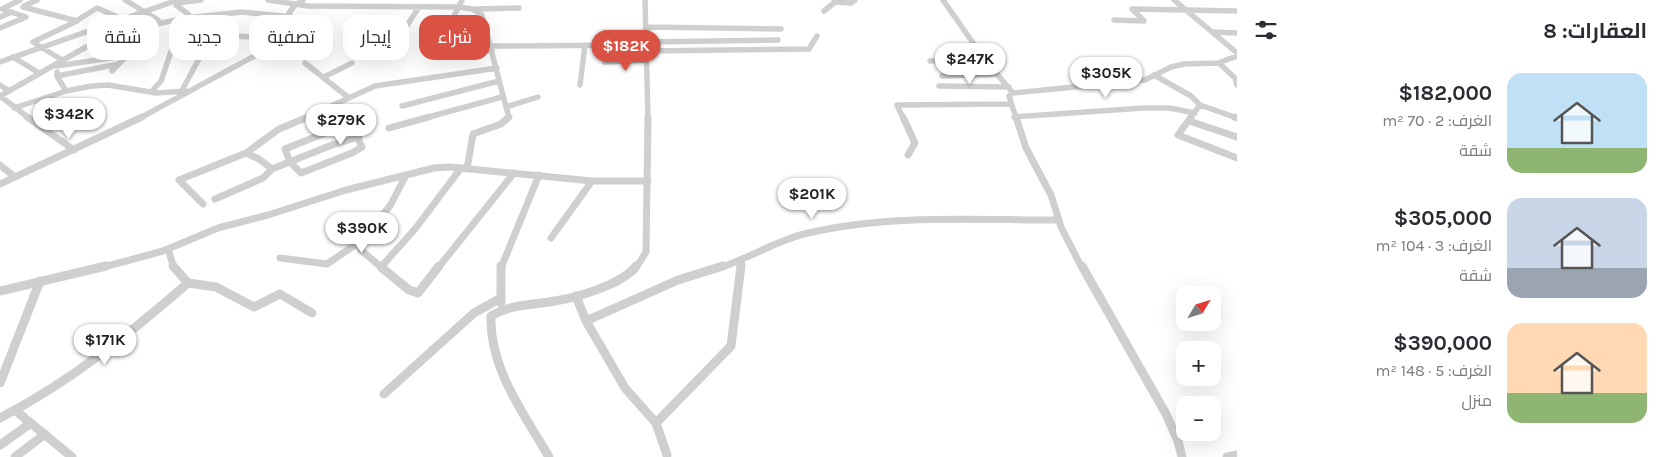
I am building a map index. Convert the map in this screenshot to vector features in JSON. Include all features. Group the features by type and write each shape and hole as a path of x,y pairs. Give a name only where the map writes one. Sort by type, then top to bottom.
{"street":[{"path":"1,8 20,0"},
{"path":"37,0 24,6 77,21"},
{"path":"125,0 152,15"},
{"path":"134,15 175,0"},
{"path":"175,0 177,3 201,0"},
{"path":"175,0 176,5 188,15"},
{"path":"268,0 295,5 324,7 519,8"},
{"path":"290,15 289,13 295,5 303,0"},
{"path":"363,6 368,0"},
{"path":"394,6 399,0"},
{"path":"455,15 462,0"},
{"path":"512,8 513,0"},
{"path":"549,457 509,386 491,345 488,328 491,316 501,310 592,292 617,281 634,270 646,252 648,181 645,0"},
{"path":"824,11 835,1 853,3 855,0"},
{"path":"943,0 985,60 1011,90"},
{"path":"939,86 1011,90 1144,80 1171,67 1219,63 1237,54 1174,0"},
{"path":"409,21 418,6"},
{"path":"0,28 26,17 1,8"},
{"path":"62,60 33,42 77,21 97,8 113,15"},
{"path":"381,267 415,229 464,168 473,134 507,122 509,118 482,14 472,9"},
{"path":"1114,20 1144,21 1132,9 1237,11"},
{"path":"0,17 12,12"},
{"path":"214,15 242,12 267,15"},
{"path":"646,27 781,29"},
{"path":"0,62 87,31"},
{"path":"1213,32 1237,33"},
{"path":"492,48 647,46 809,50 817,36"},
{"path":"70,37 86,47 0,96 74,150"},
{"path":"647,46 778,40"},
{"path":"580,85 584,46"},
{"path":"13,57 39,73"},
{"path":"151,92 161,81 169,58"},
{"path":"0,184 74,150 191,91 249,59"},
{"path":"50,67 97,60"},
{"path":"112,71 124,60"},
{"path":"181,92 198,60"},
{"path":"605,62 647,60"},
{"path":"930,61 985,60"},
{"path":"305,63 349,98"},
{"path":"324,77 352,63"},
{"path":"1219,63 1235,78 1237,84"},
{"path":"57,76 119,64"},
{"path":"50,67 57,70 57,76 66,91"},
{"path":"203,204 179,180 246,153 279,129 375,86 497,68"},
{"path":"942,76 997,74"},
{"path":"1154,76 1191,96 1200,105 1237,118"},
{"path":"402,106 499,81"},
{"path":"0,85 9,91"},
{"path":"14,108 66,91 92,86 108,85 151,92 191,91"},
{"path":"1011,90 1009,96 1010,104 1026,148 1051,195 1059,220 1075,255 1166,414 1178,441 1182,457"},
{"path":"389,128 502,97"},
{"path":"506,107 538,97"},
{"path":"339,103 359,137 362,146 352,153 301,173 290,162 285,149 350,123"},
{"path":"908,155 915,144 898,105 1010,104"},
{"path":"1200,105 1178,135 1237,158"},
{"path":"1014,116 1136,107 1164,107 1195,113"},
{"path":"1190,121 1237,137"},
{"path":"215,199 263,178 272,170 290,162 332,145 359,137"},
{"path":"246,153 259,159 272,170"},
{"path":"0,165 15,177"},
{"path":"0,291 129,261 168,249 218,228 268,215 339,192 434,168 464,168 592,181 648,181"},
{"path":"358,243 361,250 381,267 409,290 418,294 514,173"},
{"path":"501,310 500,269 539,175"},
{"path":"280,258 327,264 358,243 390,206 405,176"},
{"path":"551,238 592,181"},
{"path":"586,321 678,280 742,259 806,233 866,223 963,219 1059,220"},
{"path":"168,249 174,268 188,283 216,287 254,307 280,294 312,312"},
{"path":"656,423 731,346 742,259"},
{"path":"0,383 40,281"},
{"path":"0,418 16,411 70,377 121,339 188,283"},
{"path":"576,296 586,321 625,388 656,423 667,455"},
{"path":"384,394 474,313 501,298"},
{"path":"16,411 45,434 67,456"},
{"path":"0,445 31,423"},
{"path":"15,457 45,434"},
{"path":"1227,457 1237,455"}]}
